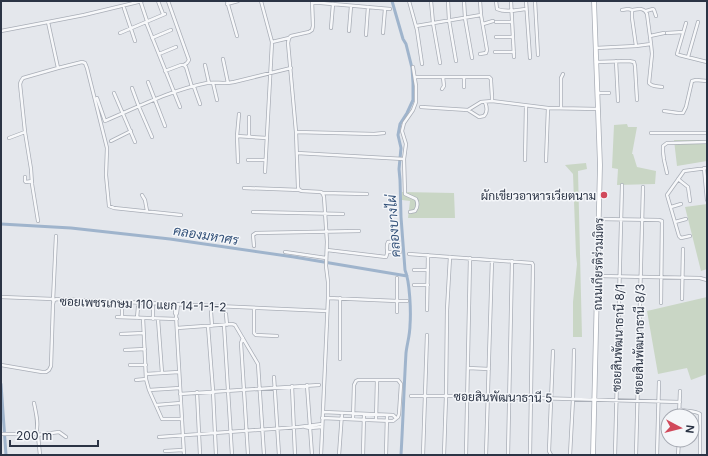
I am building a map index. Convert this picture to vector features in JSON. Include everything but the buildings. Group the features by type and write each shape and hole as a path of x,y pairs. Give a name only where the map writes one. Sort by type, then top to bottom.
{"street":[{"path":"120,33 164,14 158,1"},
{"path":"166,71 187,63 189,60 168,1"},
{"path":"237,36 227,2 238,1"},
{"path":"262,1 272,42 265,172"},
{"path":"409,1 416,26 422,64"},
{"path":"431,1 440,63"},
{"path":"448,1 449,20 456,61"},
{"path":"464,1 465,18 472,58"},
{"path":"480,1 487,50 486,53 480,54"},
{"path":"496,1 496,8 498,10 511,11 526,9"},
{"path":"511,1 514,57"},
{"path":"526,1 530,58"},
{"path":"535,1 538,55"},
{"name":"ถนนเกียรติร่วมมิตร","path":"593,455 600,165 594,1"},
{"path":"1,31 141,2 146,22 180,107"},
{"path":"272,42 312,30 312,2 390,9"},
{"path":"331,28 333,4"},
{"path":"349,32 351,6"},
{"path":"366,35 368,7"},
{"path":"124,8 135,41"},
{"path":"383,34 385,9"},
{"path":"622,10 643,9 645,11 653,9 656,16"},
{"path":"632,10 636,46"},
{"path":"645,11 648,21 652,54 649,83 652,86 662,87"},
{"path":"416,26 481,15"},
{"path":"48,22 58,68"},
{"path":"483,24 512,22"},
{"path":"688,57 698,22"},
{"path":"686,23 677,54 707,62"},
{"path":"152,38 171,30"},
{"path":"650,36 683,32"},
{"path":"496,37 513,38"},
{"path":"289,38 288,43 296,132 298,185 301,190"},
{"path":"595,48 651,44"},
{"path":"159,54 176,47"},
{"path":"495,52 514,52"},
{"path":"223,59 228,83"},
{"path":"596,62 616,61 632,62 635,64 637,100"},
{"path":"616,61 618,101"},
{"path":"38,221 32,181 32,169 25,132 20,84 23,78 27,76 82,62 85,65 107,148 106,175 109,206 114,208 181,215"},
{"path":"184,64 200,104"},
{"path":"205,65 210,83"},
{"path":"410,212 415,211 417,204 416,199 404,194 403,159 406,144 402,128 413,110 417,98 413,67"},
{"path":"97,98 105,121 155,100 193,87 210,83 228,83 291,68"},
{"path":"561,108 561,78 563,74"},
{"path":"464,76 464,87"},
{"path":"415,77 486,76 492,81 492,101"},
{"path":"442,89 444,86 443,77"},
{"path":"664,111 682,113 686,107 692,81 696,80 707,82"},
{"path":"148,82 165,126"},
{"path":"214,83 217,100"},
{"path":"132,88 152,137"},
{"path":"114,93 135,142"},
{"path":"597,93 609,93"},
{"path":"468,110 478,103 492,101 548,108 598,109"},
{"path":"421,107 468,110 478,117 481,117 486,113 487,109 485,102"},
{"path":"524,160 526,106"},
{"path":"546,161 548,108"},
{"path":"238,162 237,136 239,114"},
{"path":"248,116 249,136"},
{"path":"9,138 25,132"},
{"path":"111,141 131,132"},
{"path":"296,132 384,133"},
{"path":"652,133 707,133"},
{"path":"237,136 267,138"},
{"path":"667,173 663,152 663,146 665,144 707,142"},
{"path":"297,153 403,159"},
{"path":"248,160 265,160"},
{"path":"690,236 680,238 667,195 684,171 705,168 707,200"},
{"path":"25,177 26,182 32,181"},
{"path":"678,179 688,187 690,201"},
{"name":"ซอยสินพัฒนาธานี 8/1","path":"615,455 622,186"},
{"name":"ซอยสินพัฒนาธานี 8/3","path":"636,455 643,187"},
{"path":"244,188 367,194"},
{"path":"321,455 328,298 326,266 327,250 323,193"},
{"path":"142,195 145,200 147,211"},
{"path":"671,207 681,204"},
{"path":"253,212 344,214"},
{"path":"599,219 662,221 661,303"},
{"path":"675,222 686,219"},
{"path":"254,246 254,235 256,233 359,231"},
{"path":"1,297 53,300 56,236"},
{"path":"327,250 386,257 388,242 398,241"},
{"path":"682,299 684,249"},
{"path":"285,252 326,260"},
{"path":"387,252 400,252"},
{"path":"409,254 532,263 530,455"},
{"path":"427,310 428,255"},
{"path":"444,455 446,310 450,257"},
{"path":"466,455 470,258"},
{"path":"486,455 492,260"},
{"path":"508,455 512,261"},
{"path":"414,270 428,270"},
{"path":"598,276 705,279"},
{"path":"397,278 397,312"},
{"path":"414,285 428,286"},
{"path":"328,298 407,301"},
{"path":"340,298 340,359"},
{"name":"ซอยเพชรเกษม 110 แยก 14-1-1-2","path":"1,365 42,372 50,370 53,300 56,299 327,311"},
{"path":"176,304 178,313 176,315 184,455"},
{"path":"122,306 122,317"},
{"path":"137,318 138,307"},
{"path":"153,307 153,319"},
{"path":"254,308 254,333 256,335 277,336"},
{"path":"211,312 210,326 216,455"},
{"path":"226,314 232,455"},
{"path":"117,317 177,319"},
{"path":"143,318 146,380 149,390 162,419 182,419"},
{"path":"158,319 162,373"},
{"path":"177,328 235,325 258,364 264,455"},
{"path":"121,334 144,333"},
{"path":"423,455 427,335"},
{"path":"243,338 241,343 248,455"},
{"path":"125,350 144,349"},
{"path":"570,455 574,350"},
{"path":"551,455 549,452 553,351"},
{"path":"130,366 146,365"},
{"path":"468,368 489,369"},
{"path":"146,374 179,372"},
{"path":"274,377 279,455"},
{"path":"136,380 146,380"},
{"path":"376,420 377,380"},
{"path":"322,418 393,421 399,414 400,382 396,380 356,381 354,385 353,419"},
{"path":"657,455 659,382"},
{"path":"307,385 312,455"},
{"path":"180,394 319,385"},
{"path":"292,386 295,455"},
{"path":"149,390 180,388"},
{"path":"679,408 680,391"},
{"path":"197,392 200,455"},
{"name":"ซอยสินพัฒนาธานี 5","path":"411,396 467,396 680,402"},
{"path":"156,405 181,403"},
{"path":"34,404 40,455"},
{"path":"323,412 387,414 393,415 396,418"},
{"path":"339,455 342,413"},
{"path":"363,455 364,414"},
{"path":"386,455 387,414"},
{"path":"159,437 215,432 322,426"},
{"path":"1,434 37,434 59,432 66,437"},
{"path":"165,452 184,450"}],"green space":[{"path":"627,124 628,127 637,127 632,154 637,167 656,171 655,184 617,185 618,169 612,168 614,125"},
{"path":"674,140 707,140 707,161 677,166"},
{"path":"586,163 587,169 578,171 582,337 573,337 573,302 577,264 573,174 565,165"},
{"path":"402,192 454,193 455,218 408,218 410,201 402,200"},
{"path":"707,204 707,269 701,271 685,207"},
{"path":"707,297 707,374 691,380 687,368 658,374 647,311"}],"waterway":[{"name":"คลองบางไผ่","path":"392,1 403,39 406,44 412,68 413,83 413,100 400,124 398,135 401,148 399,169 401,217 405,270 409,289 410,313 410,332 406,353 401,455"},
{"name":"คลองมหาศร","path":"1,224 71,228 170,239 294,257 407,276"},
{"path":"1,384 6,455"}],"place":[{"name":"ผักเขียวอาหารเวียตนาม","path":"604,195"}]}
